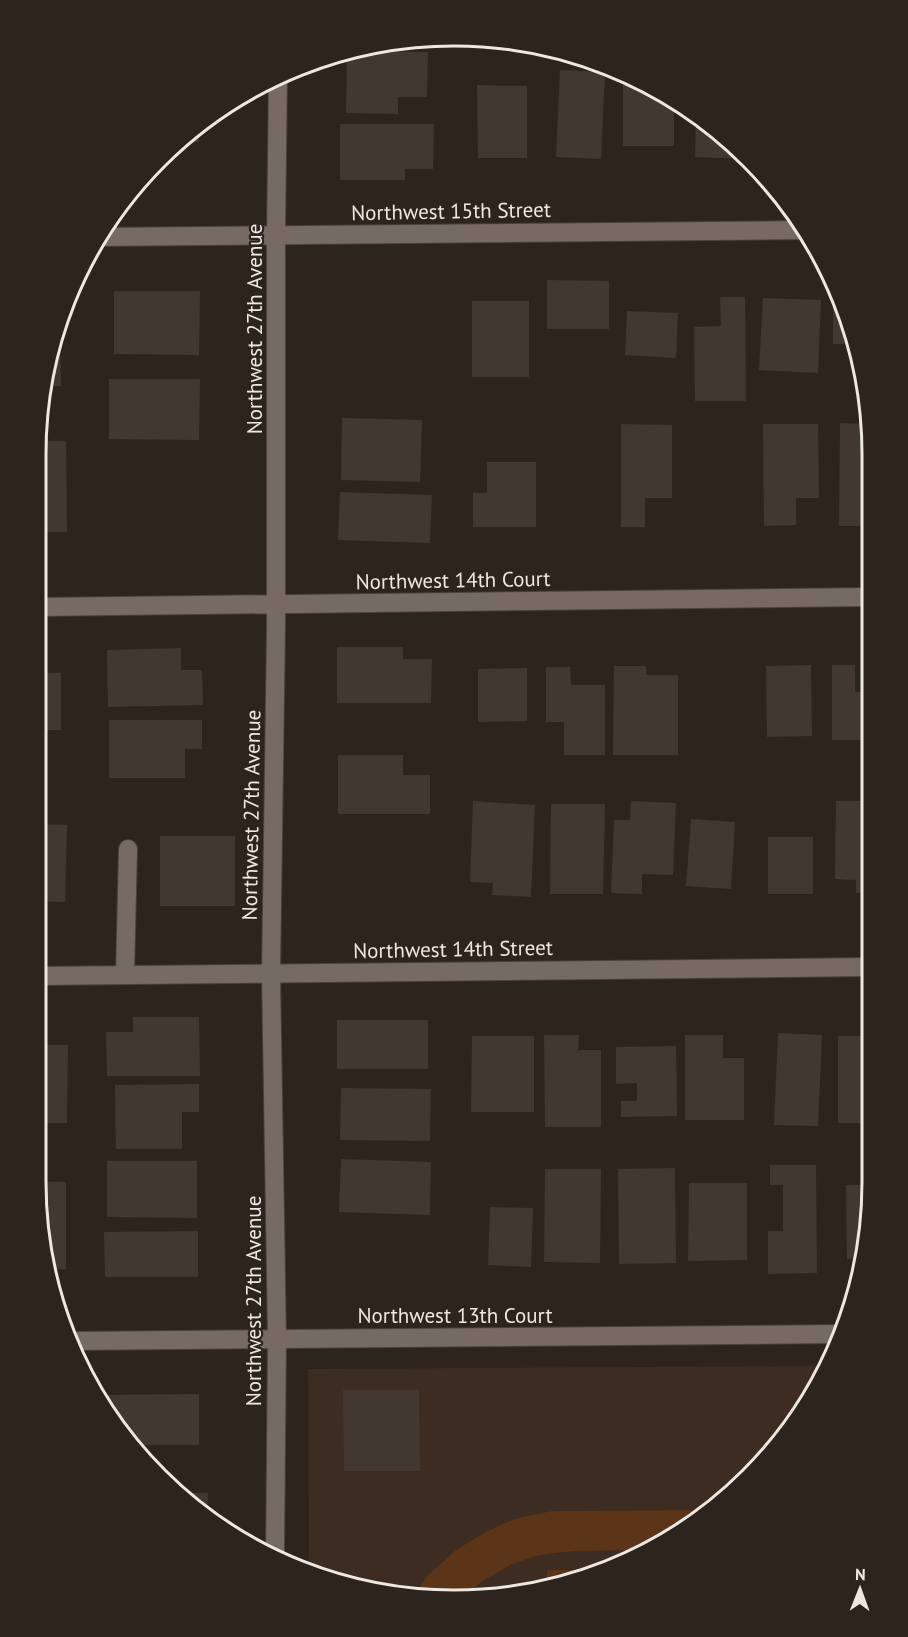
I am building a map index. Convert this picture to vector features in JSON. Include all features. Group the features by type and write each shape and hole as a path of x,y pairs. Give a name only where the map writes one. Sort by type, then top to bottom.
{"street":[{"name":"Northwest 27th Avenue","path":"275,1548 277,1339 271,974 276,604 278,87"},
{"name":"Northwest 15th Street","path":"109,237 794,230"},
{"name":"Northwest 14th Court","path":"46,607 862,597"},
{"path":"125,975 128,849"},
{"name":"Northwest 14th Street","path":"46,976 862,967"},
{"name":"Northwest 13th Court","path":"79,1341 832,1334"}],"shaded area":[{"path":"817,1366 793,1409 760,1452 723,1489 680,1522 634,1548 585,1569 533,1583 481,1590 427,1590 375,1583 309,1563 308,1369"},
{"path":"696,1510 658,1536 629,1550 573,1551 540,1555 512,1564 481,1582 472,1590 418,1589 428,1575 456,1550 484,1533 514,1519 552,1511"},
{"path":"547,1570 582,1570 559,1577 547,1580"}],"building":[{"path":"391,52 428,52 427,97 398,97 398,114 346,113 347,61"},
{"path":"560,70 594,72 605,76 601,159 556,157"},
{"path":"623,84 674,111 674,146 623,146"},
{"path":"477,85 527,86 527,158 478,158"},
{"path":"340,124 434,124 433,169 405,169 405,180 340,180"},
{"path":"696,126 734,159 695,157"},
{"path":"547,280 609,281 609,329 547,329"},
{"path":"114,291 200,291 199,355 114,354"},
{"path":"720,297 745,297 746,401 695,401 694,327 721,326"},
{"path":"763,298 821,300 818,373 759,370"},
{"path":"472,301 529,301 529,377 472,377"},
{"path":"833,306 846,344 833,344"},
{"path":"627,311 678,313 676,358 625,355"},
{"path":"60,348 61,386 52,386"},
{"path":"109,379 200,379 199,440 109,439"},
{"path":"342,418 422,420 420,482 341,480"},
{"path":"840,423 861,424 862,526 839,526"},
{"path":"621,424 672,425 672,498 645,498 645,527 621,527"},
{"path":"763,424 818,424 819,498 796,498 796,525 764,526"},
{"path":"46,441 66,441 67,532 46,532"},
{"path":"487,462 536,462 536,527 473,527 473,493 487,493"},
{"path":"340,492 432,495 430,543 338,540"},
{"path":"337,647 403,647 403,659 432,659 431,703 337,703"},
{"path":"181,648 181,670 202,670 203,705 108,707 107,650"},
{"path":"811,665 812,736 767,737 766,666"},
{"path":"832,665 855,665 855,692 862,692 862,740 832,740"},
{"path":"614,666 646,666 646,675 678,675 678,755 613,755"},
{"path":"546,667 570,667 571,685 605,685 605,755 564,755 564,722 546,722"},
{"path":"527,668 527,721 478,722 478,669"},
{"path":"46,673 61,673 61,730 46,730"},
{"path":"109,720 202,720 202,749 185,749 185,778 109,778"},
{"path":"338,755 403,755 403,775 430,775 430,814 338,814"},
{"path":"473,801 535,805 531,897 492,895 493,883 470,882"},
{"path":"631,801 676,803 673,875 642,874 642,894 611,893 614,820 630,820"},
{"path":"836,801 862,801 862,893 856,893 856,880 835,879"},
{"path":"551,804 605,804 603,894 550,894"},
{"path":"691,819 735,822 731,889 686,886"},
{"path":"46,824 67,825 65,902 46,901"},
{"path":"160,836 235,836 235,906 160,906"},
{"path":"768,837 813,837 813,894 768,894"},
{"path":"133,1017 199,1017 200,1076 107,1076 106,1032 133,1032"},
{"path":"337,1020 428,1020 428,1069 337,1069"},
{"path":"778,1033 822,1035 818,1126 774,1125"},
{"path":"544,1035 579,1035 578,1050 601,1050 601,1127 545,1127"},
{"path":"685,1035 723,1035 723,1058 744,1058 744,1120 685,1120"},
{"path":"472,1036 534,1036 534,1112 471,1112"},
{"path":"838,1036 862,1036 862,1123 838,1123"},
{"path":"46,1045 68,1045 67,1123 46,1123"},
{"path":"676,1046 677,1116 621,1117 621,1101 637,1101 637,1083 616,1084 616,1047"},
{"path":"199,1084 199,1112 182,1112 182,1149 116,1149 115,1085"},
{"path":"341,1088 431,1089 430,1141 340,1140"},
{"path":"341,1159 431,1162 430,1215 339,1212"},
{"path":"107,1161 197,1161 197,1218 107,1217"},
{"path":"770,1165 816,1165 817,1273 768,1274 768,1231 783,1231 783,1185 770,1185"},
{"path":"675,1168 676,1263 619,1264 618,1169"},
{"path":"545,1169 601,1169 600,1263 544,1262"},
{"path":"46,1181 66,1182 66,1269 56,1269 54,1262 47,1210"},
{"path":"689,1183 747,1183 747,1260 688,1261"},
{"path":"846,1185 862,1185 855,1259 847,1259"},
{"path":"490,1207 533,1208 531,1267 488,1265"},
{"path":"198,1231 198,1277 105,1277 104,1232"},
{"path":"343,1390 419,1390 420,1471 344,1471"},
{"path":"199,1394 199,1445 142,1445 106,1395"},
{"path":"190,1493 208,1493 207,1507"}]}
